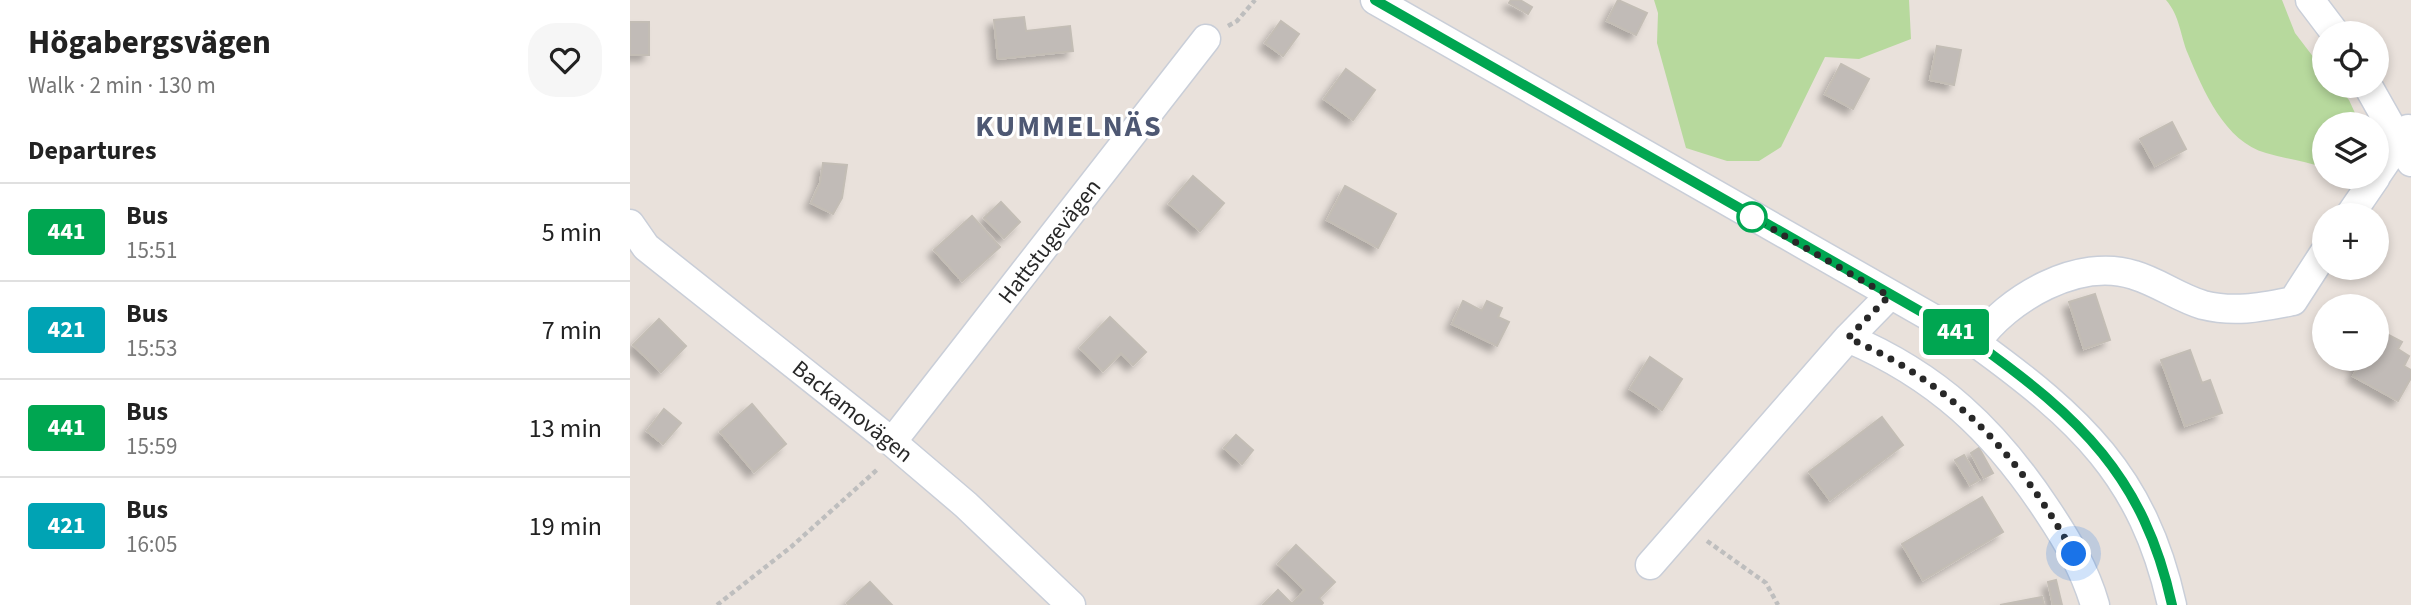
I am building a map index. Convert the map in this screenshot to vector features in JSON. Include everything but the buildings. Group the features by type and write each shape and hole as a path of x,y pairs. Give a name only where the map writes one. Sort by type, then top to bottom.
{"street":[{"path":"1375,0 1889,296 1976,343 2043,392 2108,458 2134,500 2154,542 2172,605"},
{"path":"2310,0 2325,21"},
{"name":"Hattstugevägen","path":"896,446 1206,39"},
{"path":"2376,98 2408,143 2389,163"},
{"name":"Backamovägen","path":"630,224 646,247 966,505 1071,605"},
{"path":"1976,343 1987,327 2040,289 2094,270 2133,274 2203,305 2247,311 2293,301 2312,272"},
{"path":"1650,565 1848,338 1889,296"},
{"path":"1848,338 1880,352 1926,379 1968,411 2006,453 2066,538 2083,570 2095,605"}],"path":[{"path":"1206,39 1237,21 1255,0"},
{"path":"717,605 791,547 896,446"},
{"path":"1685,525 1766,583 1778,605"}],"green space":[{"path":"1654,0 1909,0 1911,39 1859,59 1825,57 1781,147 1759,161 1727,161 1686,148 1657,43 1658,13"},
{"path":"2166,0 2282,0 2295,33 2312,55 2312,98 2347,98 2354,112 2312,112 2312,165 2251,147 2227,126 2201,83 2171,6"}],"bus line":[{"name":"441","path":"1375,0 1889,296 1976,343 2043,392 2108,458 2134,500 2154,542 2172,605"}],"district":[{"name":"KUMMELNÄS","path":"1069,126"}],"route":[{"path":"1752,217 1889,296 1848,338 1880,352 1926,379 1968,411 2006,453 2038,496 2074,554"}]}
